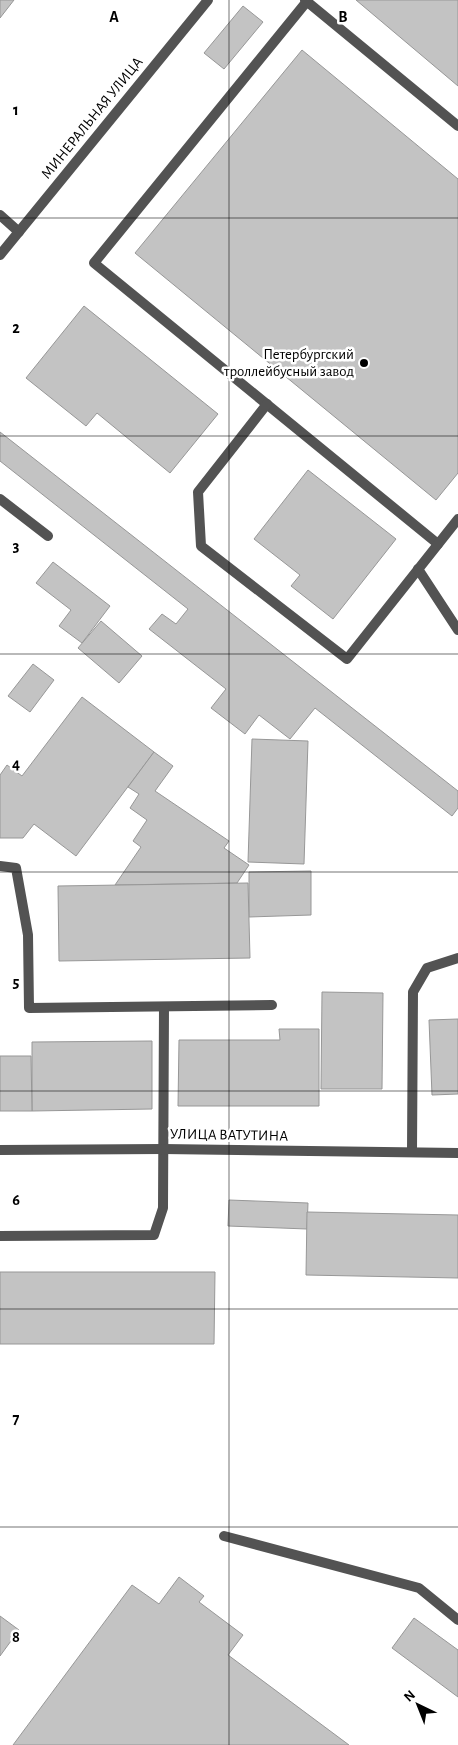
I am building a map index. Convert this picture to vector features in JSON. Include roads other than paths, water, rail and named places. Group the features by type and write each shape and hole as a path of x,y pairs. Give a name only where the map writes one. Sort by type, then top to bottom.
{"street":[{"name":"МИНЕРАЛЬНАЯ УЛИЦА","path":"0,255 208,0"},
{"path":"438,544 94,262 306,0 458,126"},
{"path":"0,215 19,232"},
{"path":"267,404 198,492 201,546 347,659 458,519"},
{"path":"0,499 48,536"},
{"path":"418,568 458,630"},
{"path":"0,866 16,868 28,935 29,1008 272,1006"},
{"path":"412,1152 413,992 427,968 458,958"},
{"path":"0,1236 154,1235 163,1208 164,1007"},
{"name":"УЛИЦА ВАТУТИНА","path":"0,1150 163,1149 458,1153"},
{"path":"224,1536 419,1588 458,1620"}],"place":[{"name":"Петербургский троллейбусный завод","path":"364,363"}]}
